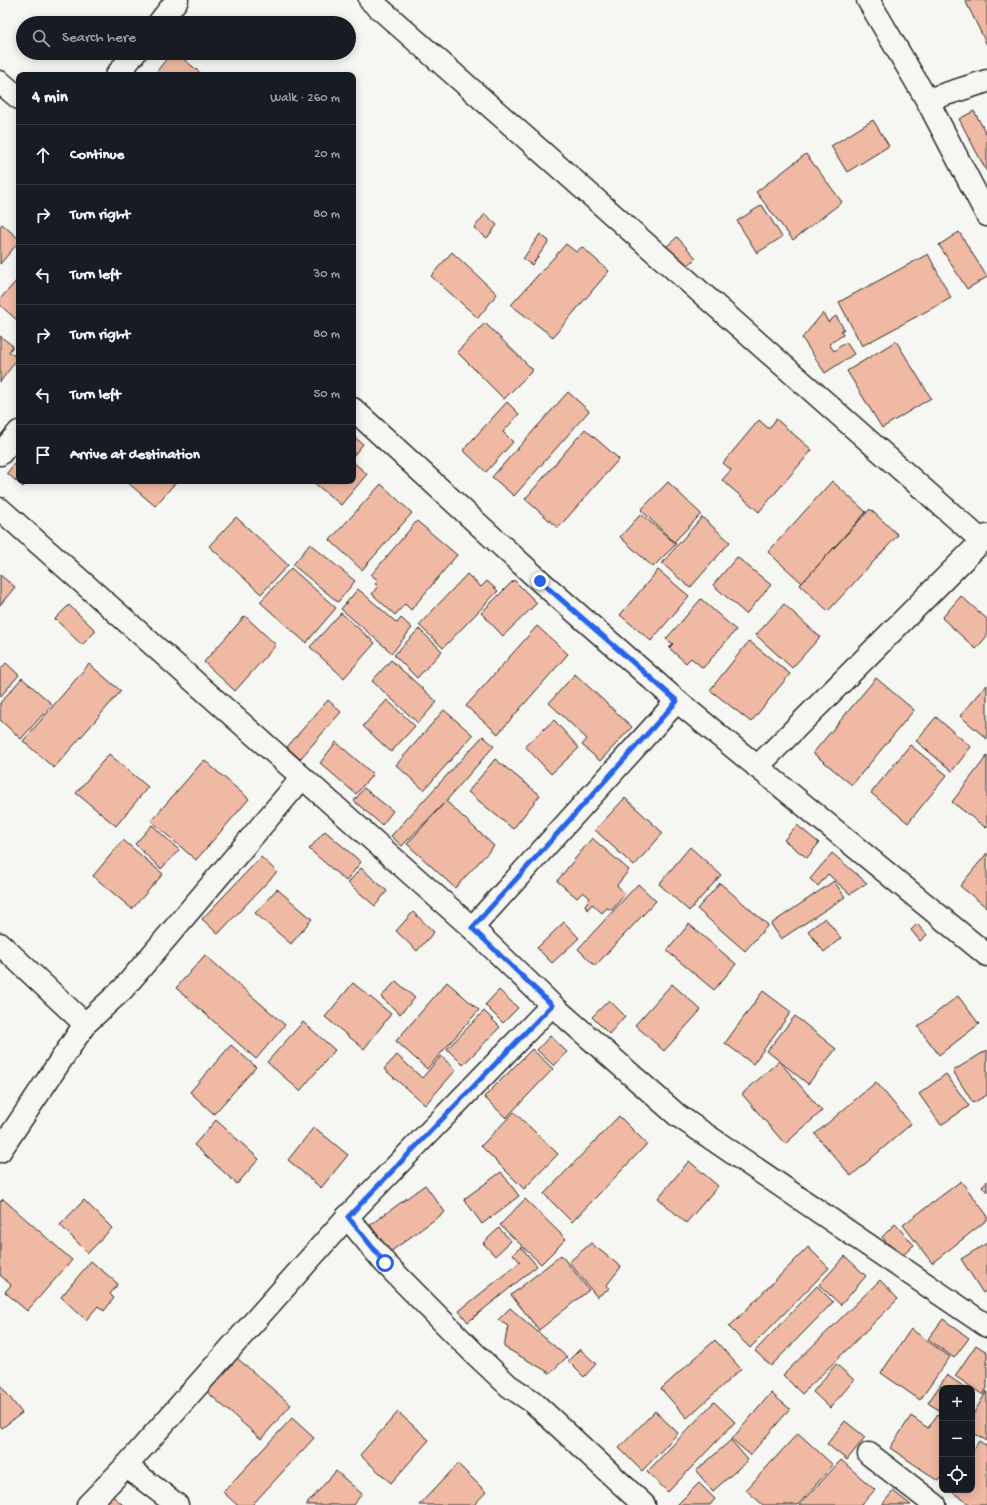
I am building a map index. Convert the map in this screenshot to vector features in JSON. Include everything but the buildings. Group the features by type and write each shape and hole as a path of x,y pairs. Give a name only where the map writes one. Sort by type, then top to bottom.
{"street":[{"path":"164,16 177,0"},
{"path":"370,0 985,538 757,767"},
{"path":"868,0 927,100 987,215"},
{"path":"119,72 129,60"},
{"path":"927,100 987,81"},
{"path":"0,82 16,95"},
{"path":"356,412 540,581 677,701 987,955"},
{"path":"0,454 16,435"},
{"path":"0,509 472,928 552,1005 677,1115 987,1326"},
{"path":"472,928 677,701"},
{"path":"0,1151 85,1024 123,989 302,778"},
{"path":"0,944 85,1024"},
{"path":"88,1505 126,1466 348,1217 552,1005"},
{"path":"348,1217 385,1263 486,1364 509,1386 534,1402 644,1505"},
{"path":"870,1454 935,1505"},
{"path":"126,1466 177,1505"}],"route":[{"path":"385,1263 348,1217 552,1005 472,928 677,701 540,581"}]}
